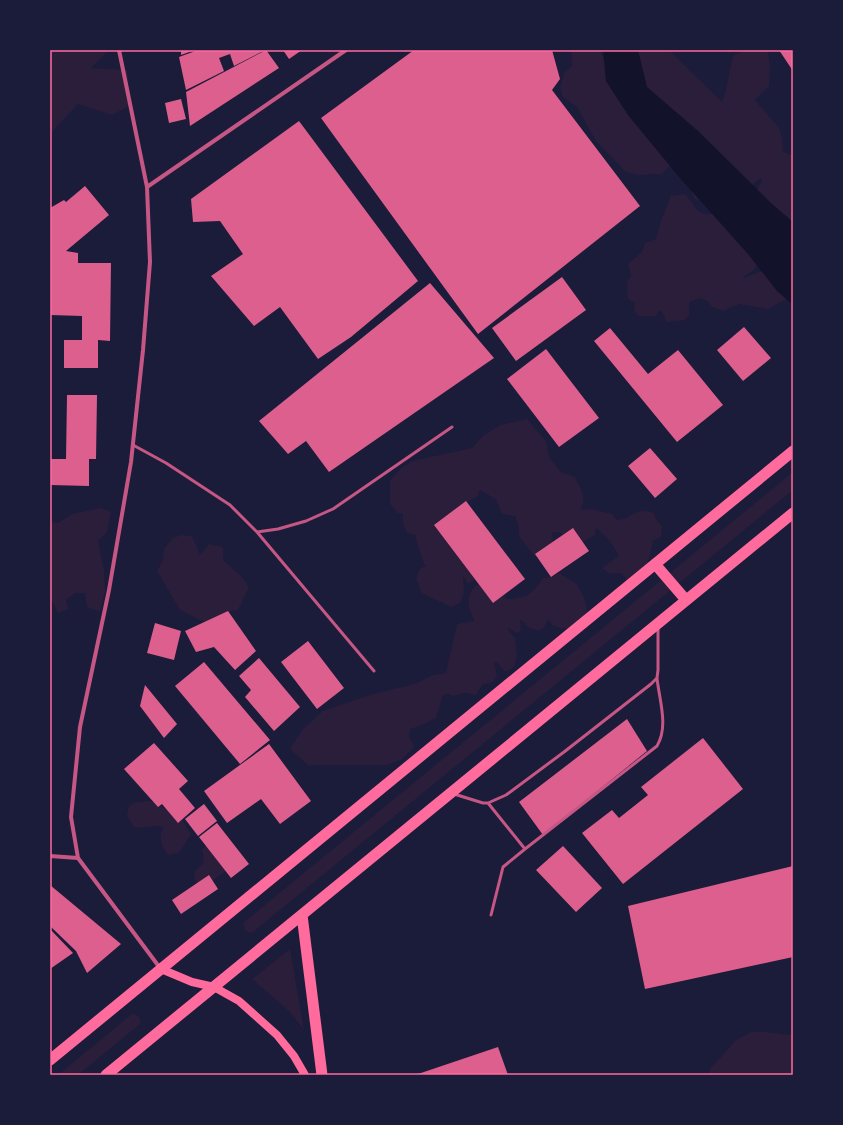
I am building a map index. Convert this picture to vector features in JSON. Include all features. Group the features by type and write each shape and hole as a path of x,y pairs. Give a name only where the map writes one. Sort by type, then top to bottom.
{"highway":[{"path":"50,1060 793,450"},
{"path":"106,1075 793,512"},
{"path":"655,564 686,600"},
{"path":"302,915 322,1075"}],"main road":[{"path":"161,969 192,982 214,986 239,1002 277,1035 294,1056 305,1075"}],"street":[{"path":"119,50 147,187 150,262 133,445 109,590 80,727 71,817 78,858 161,969"},
{"path":"147,187 346,50"},
{"path":"50,856 78,858"}],"lane":[{"path":"257,532 278,529 306,521 333,509 452,427"},
{"path":"133,445 166,463 230,505 257,532 374,671"},
{"path":"491,915 503,867 657,746 662,734 662,708 657,678 659,658 658,623"},
{"path":"451,793 468,799 488,803 506,795 564,752 657,678"},
{"path":"488,803 525,849"}],"shaded area":[{"path":"50,50 109,50 91,68 127,70 131,105 112,115 78,104 50,134"},
{"path":"571,50 600,50 603,56 607,76 678,157 662,174 637,175 626,172 596,141 577,107 563,97 560,88 564,73 572,66"},
{"path":"603,50 638,50 647,87 698,131 771,203 793,222 793,305 777,291 748,254 679,177 628,115 606,81"},
{"path":"621,50 669,50 722,102 726,91 733,56 744,50 768,51 770,68 769,86 755,100 779,128 782,136 783,152 793,156 793,240 757,199 758,188 762,181 761,178 754,183 750,192 707,203 695,199 668,120"},
{"path":"685,194 699,212 715,214 760,258 755,269 743,277 744,278 759,272 777,272 793,295 768,309 739,304 723,311 712,307 708,301 700,298 689,302 689,315 685,320 666,322 662,311 659,311 656,316 638,316 634,310 635,303 628,299 627,282 631,276 628,264 642,252 645,243 656,239 661,220 671,196"},
{"path":"527,419 546,441 549,457 561,472 575,477 583,496 583,504 581,509 590,509 612,514 617,520 642,511 654,513 656,519 662,526 661,537 653,541 647,564 627,581 622,573 610,574 602,568 619,556 610,541 598,529 595,529 595,535 581,543 558,532 552,532 554,549 534,556 519,536 519,528 515,516 502,514 496,500 481,490 478,492 478,496 467,502 464,509 480,576 468,584 463,576 464,593 460,603 451,607 422,593 416,579 420,569 426,566 424,564 416,535 407,533 403,524 403,514 398,513 390,504 390,481 399,470 412,461 472,448 483,436 500,425"},
{"path":"793,472 793,490 253,932 250,933 246,930 244,927 244,922"},
{"path":"101,508 111,512 107,532 98,541 104,570 105,591 100,612 87,607 85,593 75,593 66,600 68,609 58,613 50,596 50,522 58,523 72,514"},
{"path":"181,535 192,536 200,555 209,544 223,547 223,560 241,576 249,587 238,610 230,611 222,620 209,623 204,622 180,610 157,571 163,560 164,549 173,538"},
{"path":"559,573 577,584 585,600 587,611 580,622 571,629 560,628 552,625 550,620 548,620 543,629 534,630 528,627 522,620 520,621 521,631 516,633 509,628 508,630 515,638 517,656 514,667 508,671 504,671 497,662 494,663 497,676 495,680 488,684 483,684 476,695 465,693 453,696 447,694 443,695 436,718 410,729 409,736 414,747 401,760 386,765 308,765 290,749 302,730 323,711 373,694 415,684 433,675 446,673 457,624 475,621 468,602 470,593 477,585 482,583 492,583 507,599 520,598 532,592 543,578 552,577"},
{"path":"151,801 168,810 176,811 191,834 179,853 168,855 164,849 161,843 161,833 163,829 161,826 135,828 127,816 129,806 136,802"},
{"path":"206,846 232,867 209,883 199,885 194,878 195,871 204,863 202,849"},
{"path":"290,949 304,1030 290,1012 252,979"},
{"path":"132,1014 137,1015 140,1018 140,1024 78,1075 58,1075"},
{"path":"751,1032 793,1035 793,1075 709,1075 710,1069 736,1040"}],"building":[{"path":"181,50 195,50 181,55"},
{"path":"198,50 265,50 234,66 230,54 219,58 224,71 186,90 179,57"},
{"path":"266,50 279,68 190,126 186,92"},
{"path":"283,50 302,50 289,59"},
{"path":"414,50 552,50 560,79 552,90 640,206 478,334 321,118"},
{"path":"779,50 793,50 793,71"},
{"path":"181,99 186,119 169,123 165,103"},
{"path":"299,121 418,281 351,337 318,359 280,307 254,326 211,276 243,254 220,221 193,222 191,199"},
{"path":"85,186 109,215 66,251 78,253 78,263 111,263 110,341 98,340 98,368 64,368 64,340 82,340 82,316 50,315 50,208 64,200 66,202"},
{"path":"562,277 586,310 516,361 492,328"},
{"path":"430,283 494,358 329,472 306,441 288,454 259,421"},
{"path":"744,327 771,358 743,381 717,350"},
{"path":"610,328 648,374 678,350 723,405 677,442 594,341"},
{"path":"546,349 599,418 559,447 507,379"},
{"path":"67,395 97,395 96,459 89,459 89,486 50,485 50,459 66,459"},
{"path":"650,448 677,479 655,498 628,466"},
{"path":"466,501 525,579 493,603 434,525"},
{"path":"573,528 589,551 551,577 535,554"},
{"path":"228,611 256,651 235,670 214,647 196,652 185,631"},
{"path":"155,623 181,631 174,660 147,653"},
{"path":"308,641 344,688 317,709 281,662"},
{"path":"259,658 300,707 274,731 245,697 251,690 239,676"},
{"path":"204,662 270,740 240,764 175,686"},
{"path":"145,685 177,724 164,738 140,706"},
{"path":"627,719 647,751 543,835 519,802"},
{"path":"703,738 743,789 623,884 582,833 612,810 619,818 648,795 641,787"},
{"path":"154,743 188,781 179,789 195,808 178,823 162,804 158,807 124,769"},
{"path":"269,744 311,801 280,824 261,799 227,823 204,791"},
{"path":"204,804 217,821 198,836 185,819"},
{"path":"217,823 249,864 231,878 199,837"},
{"path":"563,846 602,888 576,912 536,870"},
{"path":"793,866 793,957 645,989 628,906"},
{"path":"209,875 218,889 181,914 172,900"},
{"path":"50,885 121,944 87,973 76,951 50,926"},
{"path":"50,929 73,953 50,969"},
{"path":"498,1047 508,1075 415,1075"}]}
